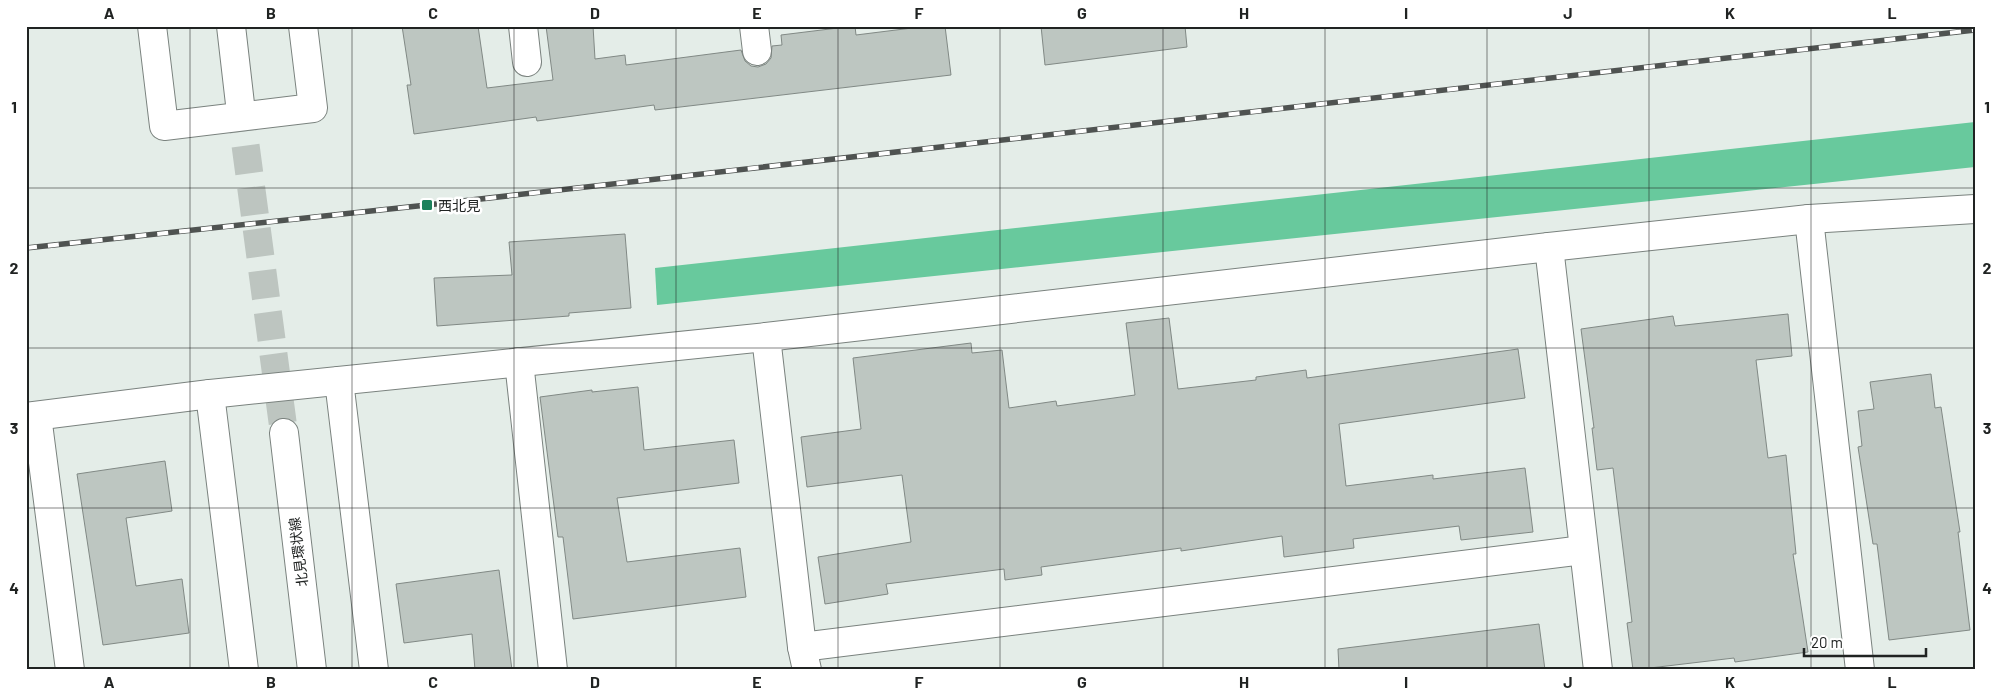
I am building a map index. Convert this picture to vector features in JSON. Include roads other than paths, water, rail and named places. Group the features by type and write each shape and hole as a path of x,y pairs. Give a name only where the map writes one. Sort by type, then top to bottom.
{"street":[{"path":"152,26 164,126 313,108 303,26"},
{"path":"230,26 240,104"},
{"path":"522,26 527,62"},
{"path":"70,670 32,417 210,394 766,337 1809,219 1975,209"},
{"path":"1809,219 1860,670"},
{"path":"1549,247 1598,670"},
{"path":"766,337 805,658 1583,550"},
{"path":"518,362 553,670"},
{"path":"339,381 374,670"},
{"path":"210,394 244,670"},
{"name":"北見環状線","path":"284,433 312,670"}],"tunnel":[{"path":"240,104 284,433"}],"railway":[{"path":"26,248 427,205 1975,30"}],"place":[{"name":"西北見","path":"427,205"}]}
